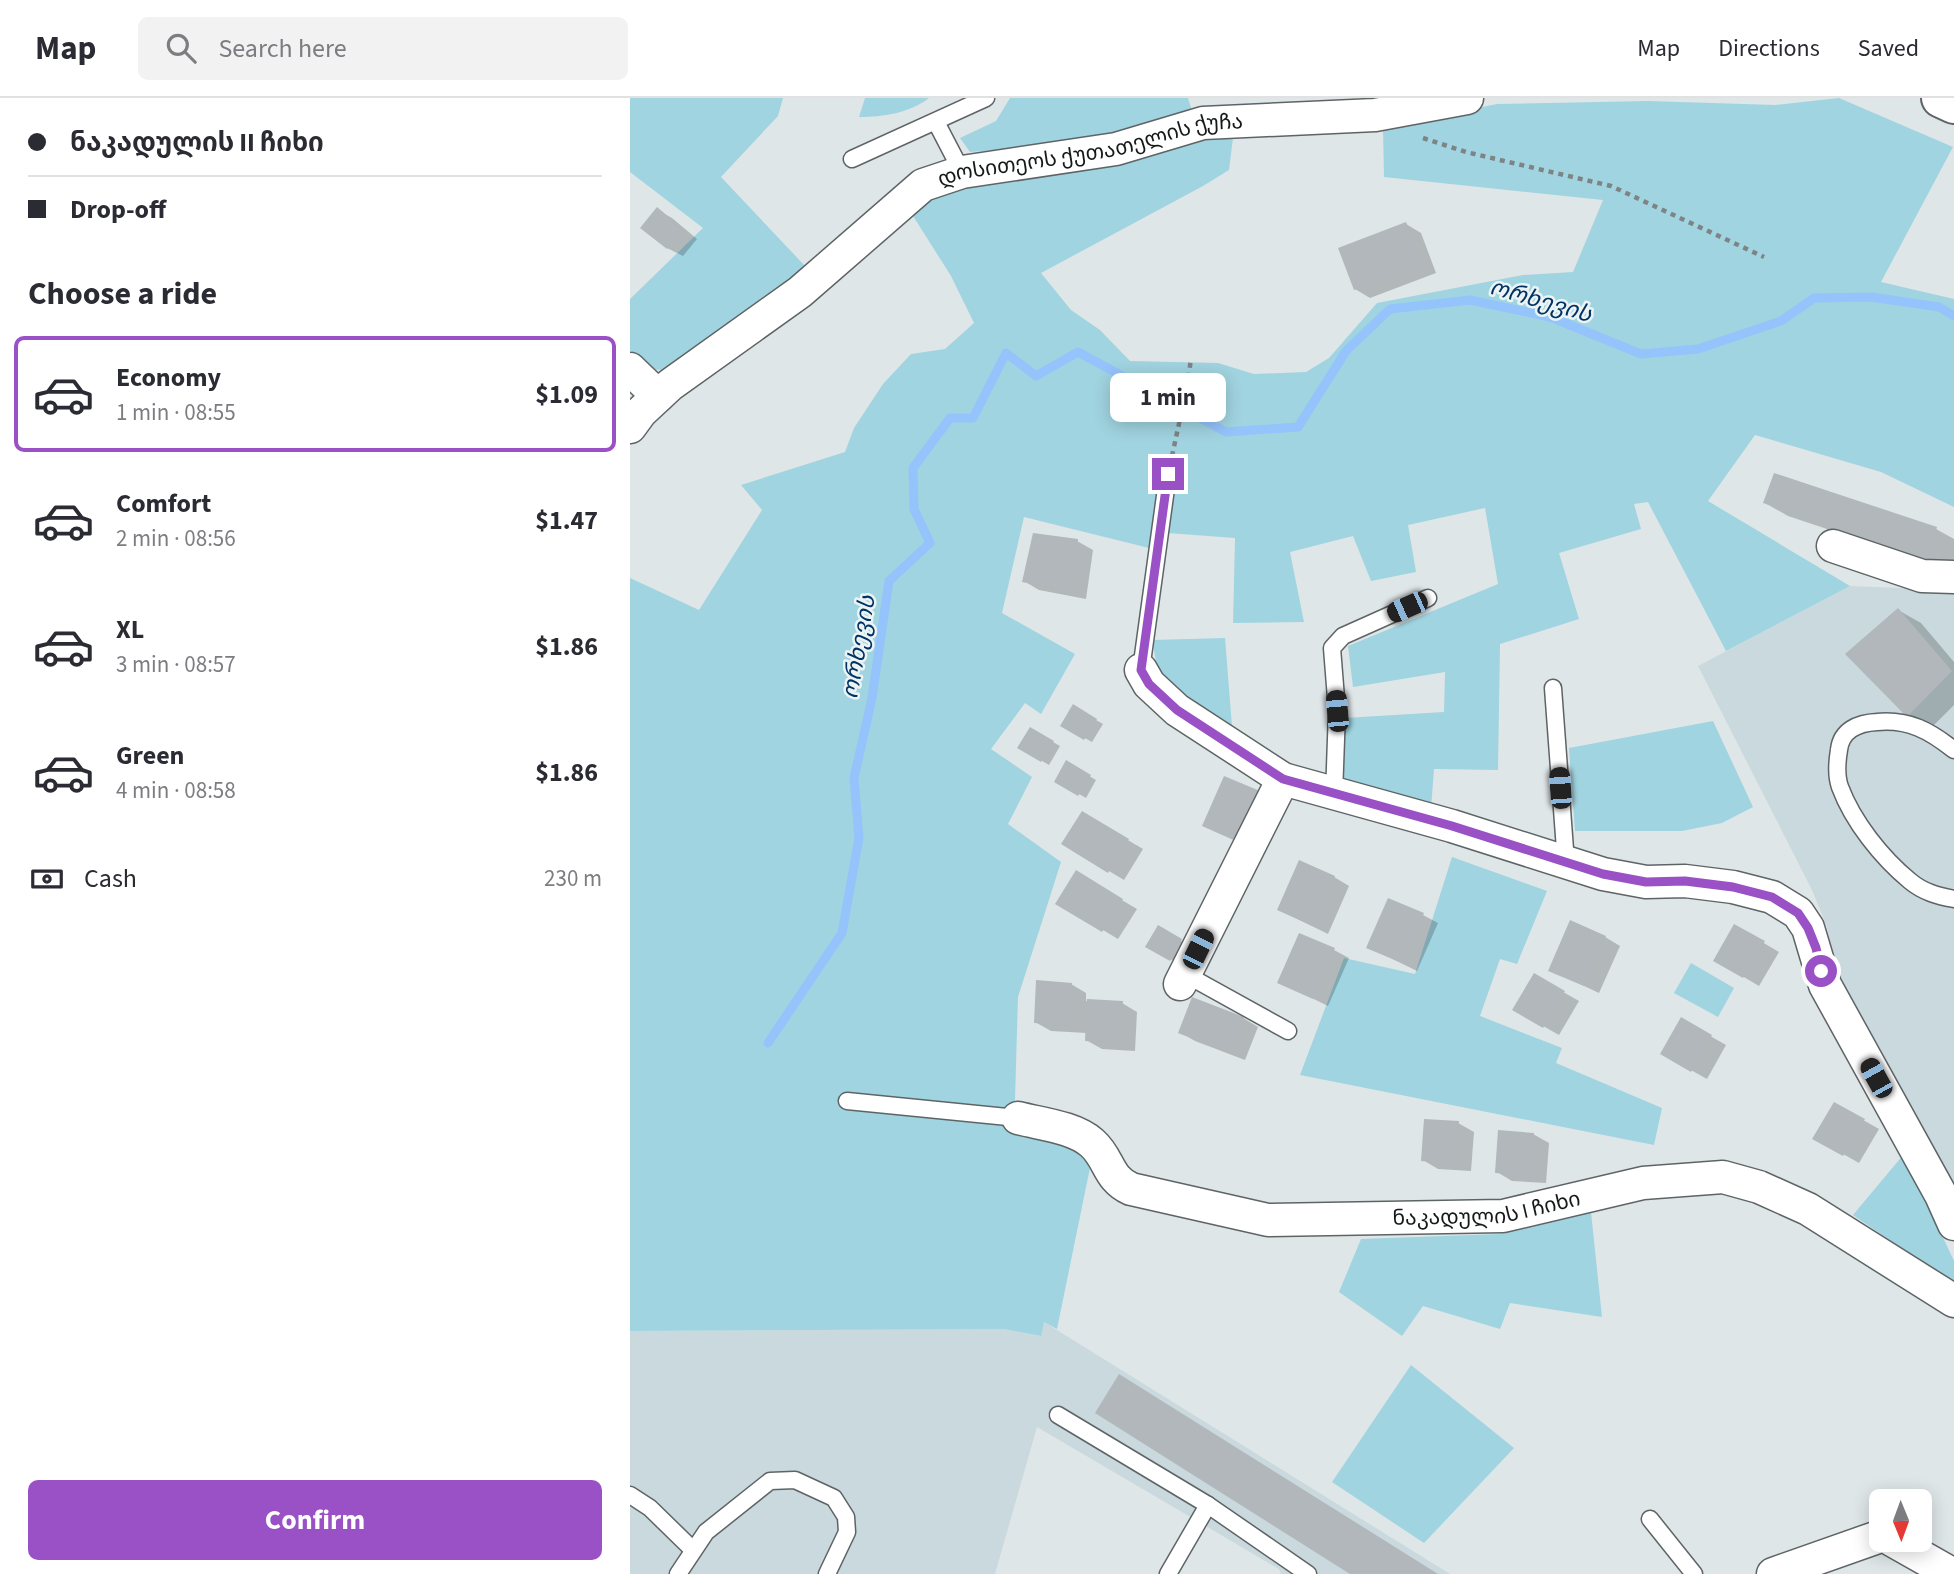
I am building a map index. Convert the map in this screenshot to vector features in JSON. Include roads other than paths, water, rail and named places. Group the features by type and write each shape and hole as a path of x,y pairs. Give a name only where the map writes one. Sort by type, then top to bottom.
{"street":[{"name":"დოსითეოს ქუთათელის ქუჩა","path":"630,427 641,412 670,385 800,292 923,185 962,172 1116,149 1203,123 1375,115 1467,98"},
{"path":"1941,98 1954,104"},
{"path":"630,369 658,396"},
{"path":"1833,546 1922,576 1954,577"},
{"path":"1141,670 1149,684 1177,710 1283,779 1452,826 1603,874 1646,882 1685,881 1733,887 1772,897 1798,913 1816,948 1825,985 1941,1195 1954,1224"},
{"path":"1183,979 1283,779"},
{"name":"ნაკადულის I ჩიხი","path":"1018,1118 1079,1134 1101,1154 1118,1183 1131,1189 1268,1220 1503,1216 1643,1183 1723,1177 1759,1187 1808,1209 1954,1301"},
{"path":"1773,1574 1869,1540"},
{"path":"1913,1552 1952,1574"}],"lane":[{"path":"852,159 986,98"},
{"path":"936,122 962,172"},
{"path":"1141,670 1168,474"},
{"path":"1335,795 1337,711 1332,648 1343,636 1428,598"},
{"path":"1553,688 1566,863"},
{"path":"1954,750 1930,732 1907,722 1878,721 1854,725 1840,741 1837,765 1840,786 1857,818 1887,858 1911,883 1931,894 1954,899"},
{"path":"1183,979 1288,1031"},
{"path":"847,1101 1018,1118"},
{"path":"1058,1415 1208,1505 1308,1574"},
{"path":"678,1574 706,1532 770,1481 796,1480 834,1498 846,1517 847,1532 827,1574"},
{"path":"630,1495 650,1508 693,1550"},
{"path":"1168,1574 1208,1505"},
{"path":"1650,1519 1694,1574"}],"waterway":[{"name":"ორხევის","path":"768,1043 842,933 859,838 854,778 872,698 889,581 930,543 914,509 913,468 950,418 973,418 1006,353 1036,376 1078,352 1226,432 1298,427 1346,351 1390,309 1470,300 1550,317 1641,354 1698,349 1781,321 1814,298 1871,297 1939,307 1954,316"}]}
